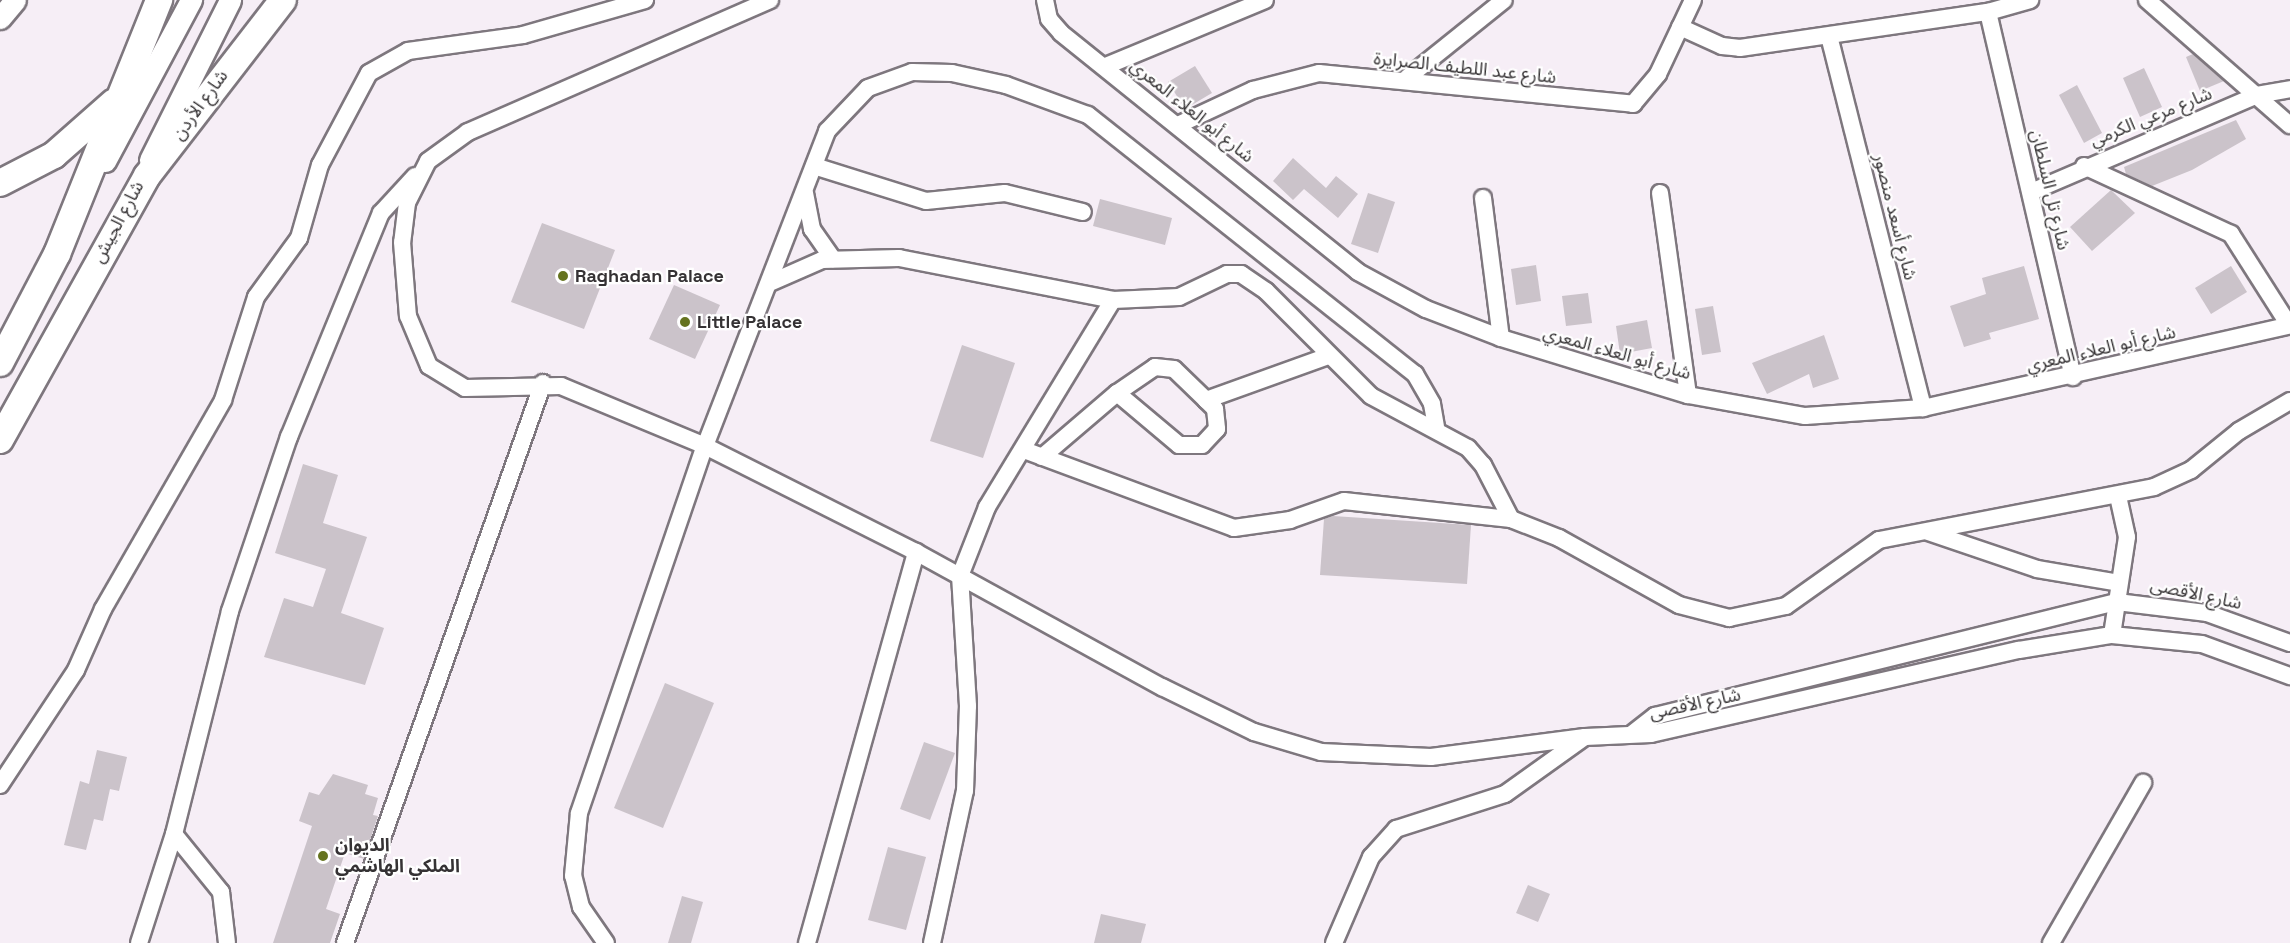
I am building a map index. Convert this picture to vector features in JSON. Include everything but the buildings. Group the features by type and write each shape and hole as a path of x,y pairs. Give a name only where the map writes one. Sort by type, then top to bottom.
{"highway":[{"path":"0,363 57,254 159,0"},
{"name":"شارع الأردن","path":"123,214 240,49 283,0"},
{"path":"0,183 54,155 118,99"},
{"name":"شارع الجيش","path":"0,440 123,214"}],"main road":[{"path":"0,18 15,0"},
{"path":"57,254 191,0"},
{"name":"شارع الجيش","path":"123,214 230,0"}],"street":[{"path":"0,785 75,670 103,609 223,400 256,297 299,238 320,165 369,73 408,51 523,35 645,0"},
{"path":"139,943 174,834 230,611 289,437 381,213 440,149 468,132 771,0"},
{"name":"شارع أبو العلاء المعري","path":"1045,0 1049,19 1061,33 1180,124 1358,272 1426,309 1501,338 1688,394 1805,416 1923,408 2073,377 2289,325"},
{"path":"1106,66 1265,0"},
{"path":"1407,78 1504,0"},
{"name":"شارع عبد اللطيف الصرايرة","path":"1180,124 1287,78 1319,73 1407,78 1633,104 1658,74 1693,0"},
{"path":"1680,27 1722,46 1740,48 1829,36 2030,0"},
{"path":"2147,0 2290,125"},
{"name":"شارع تل السلطان","path":"1992,8 2073,377"},
{"name":"شارع أسعد منصور","path":"1829,36 1923,408"},
{"path":"606,943 581,907 572,845 705,446 772,282 827,131 846,106 868,87 912,72 1006,85 1088,115 1415,374 1432,404 1436,427"},
{"name":"شارع مرعي الكرمي","path":"2031,192 2084,166 2257,94 2290,89"},
{"path":"814,166 926,201 1005,193 1083,212"},
{"path":"2084,166 2231,234 2289,325"},
{"path":"418,174 407,202 402,242 408,316 418,352 443,379 465,388 543,383 582,393 705,446 916,552 1162,687 1254,732 1321,752 1431,757 1585,736 1633,733"},
{"path":"805,193 812,229 833,259"},
{"path":"1660,193 1688,394"},
{"path":"1484,198 1501,338"},
{"path":"772,282 811,263 833,259 926,261 1113,300 1179,297 1227,274 1241,274 1266,291 1328,356 1371,396 1436,427 1483,465 1511,519"},
{"path":"932,943 965,791 968,706 960,576 987,507 1024,450 1113,300"},
{"path":"1206,400 1237,384 1292,372 1328,356"},
{"path":"1042,457 1117,393 1164,366 1215,409 1217,429 1190,447 1179,445 1117,393"},
{"path":"345,943 543,383"},
{"path":"1024,450 1234,528 1254,529 1353,501 1511,519 1559,538 1679,604 1729,618 1786,606 1856,552 1922,530 2118,496 2191,470 2247,425 2290,401"},
{"path":"2112,635 2127,537 2118,496"},
{"path":"1922,530 2037,569 2119,583"},
{"path":"807,943 916,552"},
{"name":"شارع الأقصى","path":"1633,733 1655,716 2117,602 2171,604 2272,635 2290,643"},
{"name":"شارع الأقصى","path":"1633,733 1660,733 2019,650 2112,635 2202,644 2290,676"},
{"path":"2272,635 2290,636"},
{"path":"1335,943 1371,857 1396,829 1505,794 1585,736"},
{"path":"2051,943 2143,783"},
{"path":"174,834 221,892 227,943"}],"place":[{"name":"Raghadan Palace","path":"563,276"},
{"name":"Little Palace","path":"685,322"},
{"name":"الديوان الملكي الهاشمي","path":"323,856"}]}
